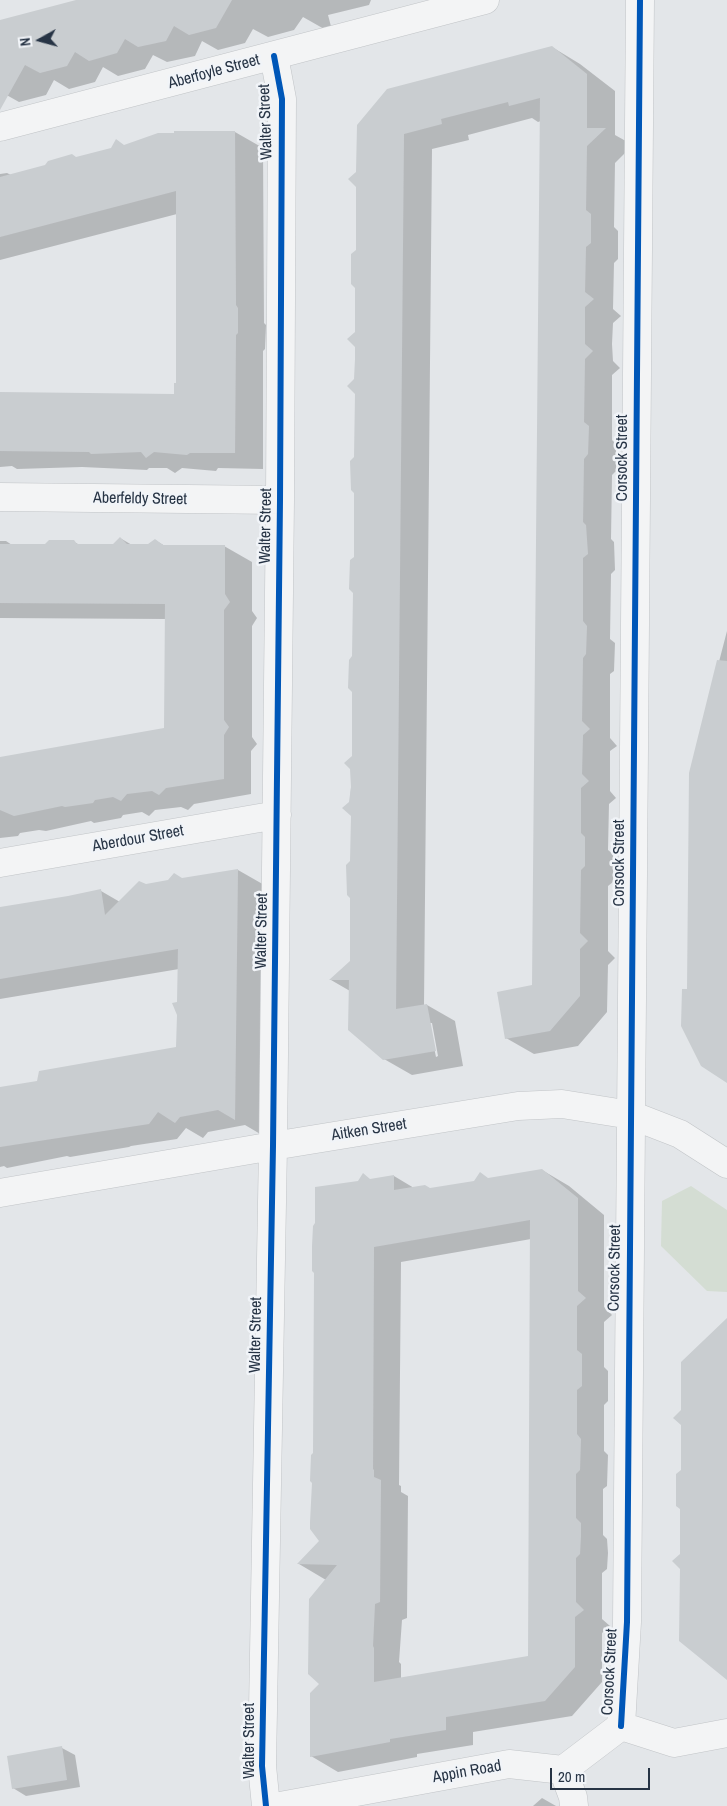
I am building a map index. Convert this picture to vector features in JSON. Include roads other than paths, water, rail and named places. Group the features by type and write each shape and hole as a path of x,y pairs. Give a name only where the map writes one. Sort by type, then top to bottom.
{"street":[{"name":"Aberfoyle Street","path":"0,127 485,0"},
{"name":"Corsock Street","path":"621,1726 627,1622 640,0"},
{"name":"Walter Street","path":"266,1806 262,1766 274,1146 282,99 274,56"},
{"name":"Aberfeldy Street","path":"0,498 280,500"},
{"name":"Aberdour Street","path":"0,863 277,816"},
{"name":"Aitken Street","path":"0,1193 518,1106 562,1104 631,1115 680,1134 727,1164"},
{"path":"574,1806 573,1797 563,1770 621,1726 674,1743 727,1733"},
{"name":"Appin Road","path":"280,1806 509,1764 563,1770"}]}
